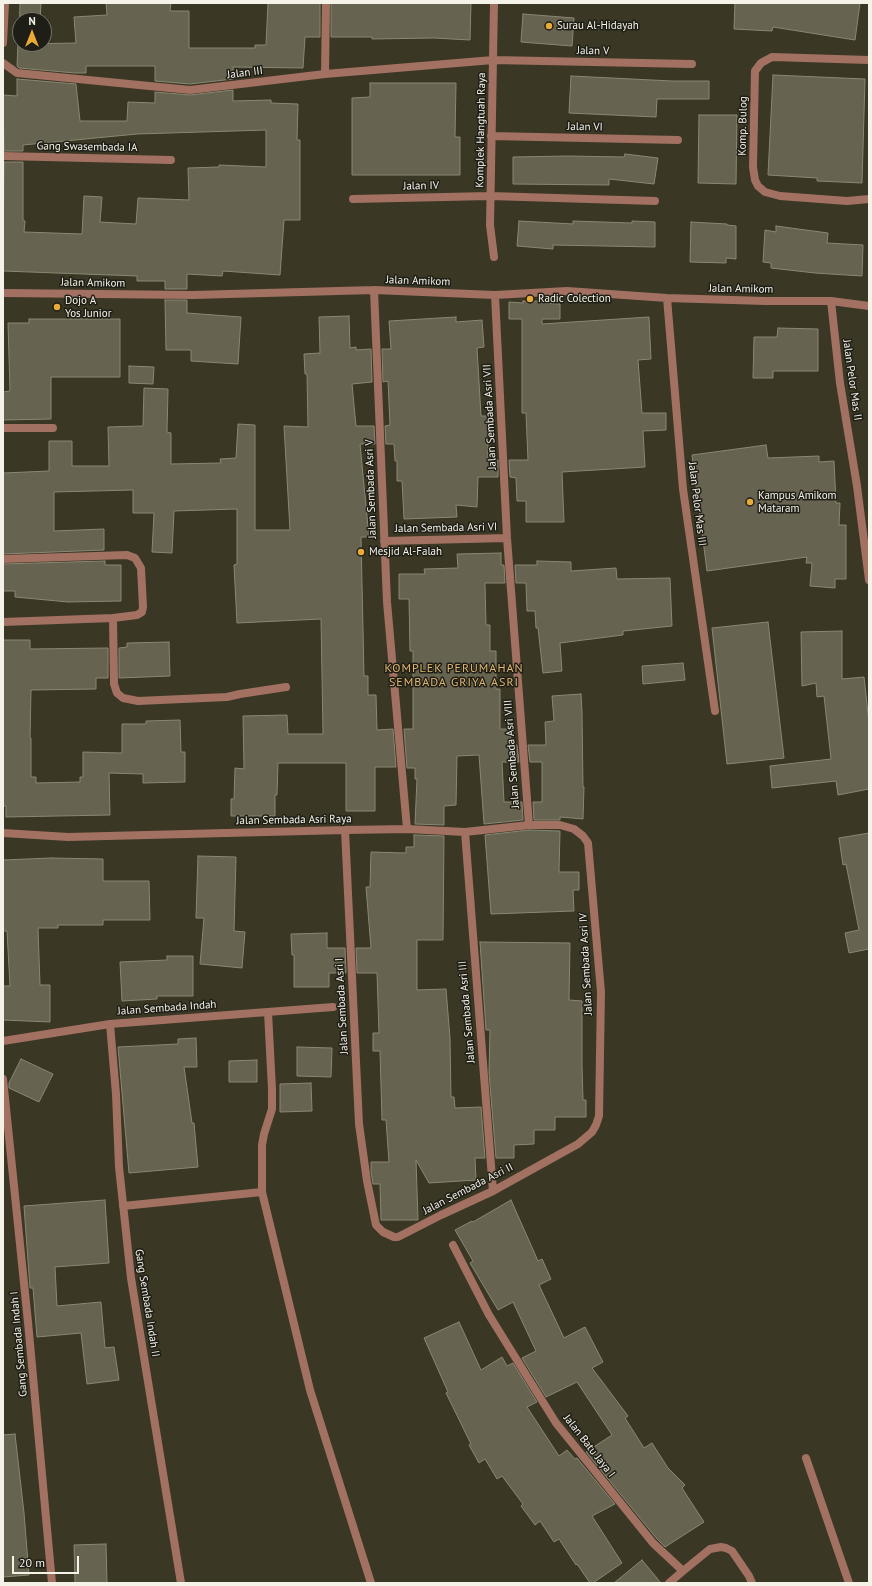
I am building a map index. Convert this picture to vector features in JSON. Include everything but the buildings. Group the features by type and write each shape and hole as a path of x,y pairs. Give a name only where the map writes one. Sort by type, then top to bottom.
{"street":[{"path":"3,43 5,3"},
{"path":"325,74 326,3"},
{"name":"Komplek Hangtuah Raya","path":"494,3 490,196 490,225 494,257"},
{"name":"Komp. Bulog","path":"869,60 772,57 761,63 755,71 753,166 755,180 758,186 765,192 780,196 847,201 869,199"},
{"name":"Jalan III","path":"3,63 17,73 190,90 325,74 493,60"},
{"name":"Jalan V","path":"493,60 692,64"},
{"name":"Jalan VI","path":"491,136 678,140"},
{"name":"Gang Swasembada IA","path":"3,156 171,160"},
{"name":"Jalan IV","path":"353,199 490,196 655,201"},
{"name":"Jalan Amikom","path":"3,293 193,295 374,290 495,295 567,291 667,298 765,301 831,301 869,306"},
{"name":"Jalan Sembada Asri V","path":"374,290 387,602 407,829"},
{"name":"Jalan Sembada Asri VII","path":"495,295 507,538"},
{"name":"Jalan Pelor Mas III","path":"667,298 683,489 715,712"},
{"name":"Jalan Pelor Mas II","path":"831,301 840,383 858,486 869,580"},
{"path":"3,428 53,428"},
{"name":"Jalan Sembada Asri VI","path":"384,541 507,538"},
{"name":"Jalan Sembada Asri VIII","path":"507,538 529,825"},
{"path":"3,559 126,555 135,558 141,568 143,607 142,612 137,615 112,618 3,622"},
{"path":"112,618 114,684 117,693 123,698 138,701 227,697 286,687"},
{"name":"Jalan Sembada Asri Raya","path":"3,833 68,836 407,829 465,832 529,825 560,825 574,829 583,836"},
{"name":"Jalan Sembada Asri I","path":"344,830 358,1124 367,1181"},
{"name":"Jalan Sembada Asri III","path":"465,832 492,1191"},
{"name":"Jalan Sembada Asri IV","path":"583,836 588,843 601,992 599,1116"},
{"name":"Jalan Sembada Indah","path":"3,1041 110,1024 334,1008"},
{"path":"268,1012 272,1109 264,1134 262,1146 262,1192 310,1390 371,1583"},
{"name":"Gang Sembada Indah II","path":"110,1024 116,1094 119,1166 131,1278 181,1583"},
{"name":"Gang Sembada Indah I","path":"3,1079 28,1322 52,1583"},
{"name":"Jalan Sembada Asri II","path":"367,1181 376,1225 383,1232 394,1237 398,1237 492,1191 578,1144 592,1132 599,1116"},
{"path":"123,1206 262,1192"},
{"name":"Jalan Batu Jaya I","path":"453,1245 489,1315 556,1423 653,1543 683,1571"},
{"path":"806,1458 849,1583"},
{"path":"669,1583 710,1550 721,1547 732,1551 751,1580"}],"place":[{"name":"Surau Al-Hidayah","path":"549,26"},
{"name":"Radic Colection","path":"530,299"},
{"name":"Dojo A Yos Junior","path":"57,307"},
{"name":"Kampus Amikom Mataram","path":"750,502"},
{"name":"Mesjid Al-Falah","path":"361,552"}],"district":[{"name":"KOMPLEK PERUMAHAN SEMBADA GRIYA ASRI","path":"454,676"}]}
